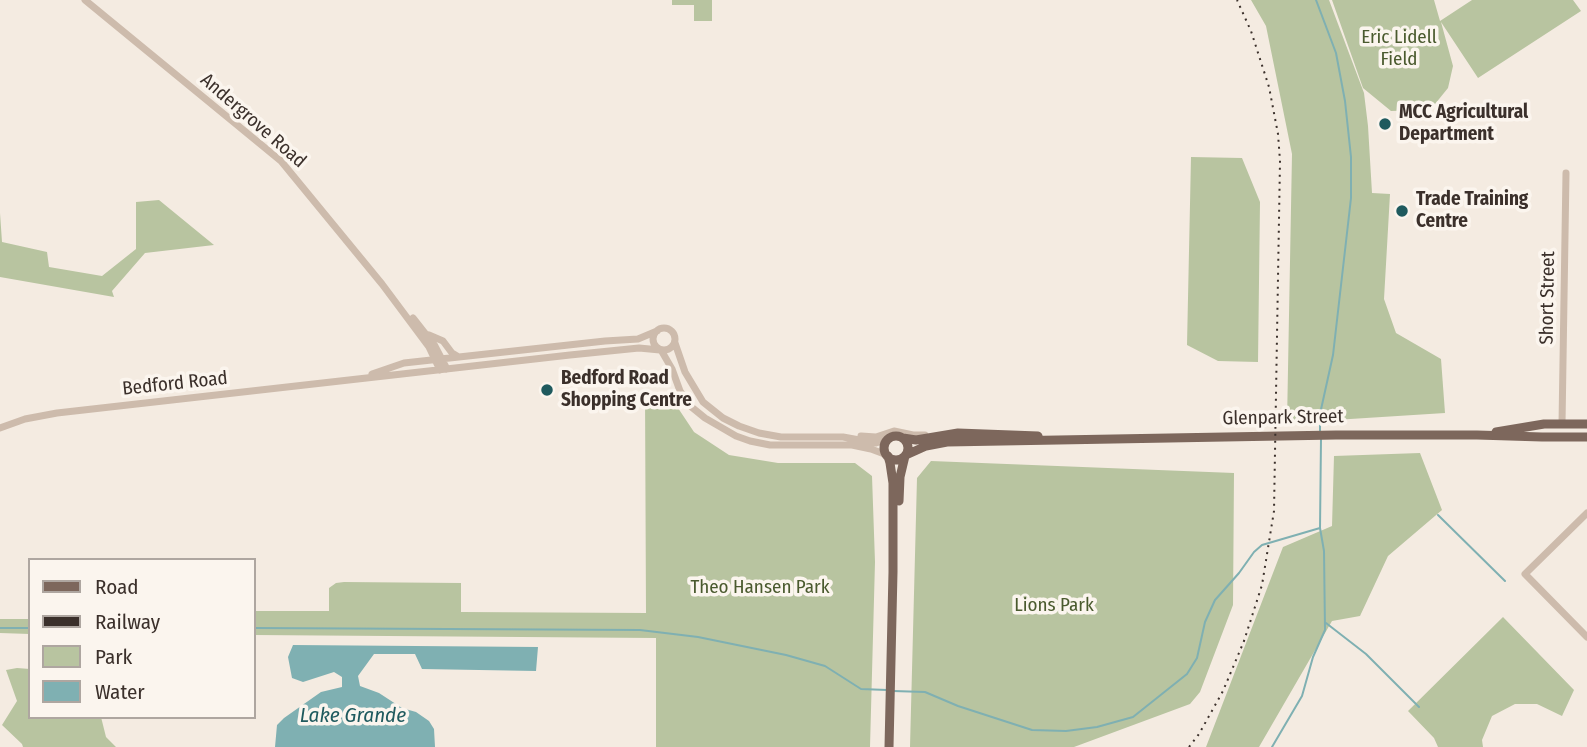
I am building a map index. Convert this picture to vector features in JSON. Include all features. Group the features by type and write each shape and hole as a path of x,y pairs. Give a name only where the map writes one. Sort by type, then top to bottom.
{"main road":[{"path":"1562,424 1562,437"},
{"name":"Glenpark Street","path":"1477,435 1539,425 1587,424"},
{"name":"Glenpark Street","path":"903,438 914,441 958,433 1088,439"},
{"name":"Glenpark Street","path":"905,455 940,442 1336,435 1587,437"},
{"path":"889,747 893,483 891,463 884,448 888,439 897,436 903,438 908,446 900,481 893,572"},
{"path":"887,456 898,460 905,455"}],"street":[{"name":"Andergrove Road","path":"85,0 281,161 382,284 439,359"},
{"name":"Short Street","path":"1562,424 1566,173"},
{"name":"Andergrove Road","path":"382,284 406,308 435,345 443,369"},
{"path":"887,456 852,445 759,443 732,434 689,405 680,391 672,369 655,345 653,336 665,328 671,330 683,368 699,395 717,414 747,429 781,437 876,437 894,431 916,435 958,433"},
{"path":"423,330 443,341 454,355 461,356"},
{"name":"Bedford Road","path":"355,380 397,364 638,339 657,331"},
{"path":"660,350 669,349 675,343"},
{"name":"Bedford Road","path":"0,428 25,419 57,414 639,348 660,350"},
{"path":"843,437 876,443 888,439"},
{"path":"1587,513 1525,574 1587,636"}],"green space":[{"path":"672,0 712,0 712,21 694,21 694,5 672,5"},
{"path":"1251,0 1329,0 1364,93 1372,193 1390,194 1384,299 1396,333 1441,359 1445,413 1287,423 1292,154 1266,26"},
{"name":"Eric Lidell Field","path":"1332,0 1434,0 1440,21 1472,0 1573,0 1581,11 1478,78 1441,22 1453,66 1448,88 1435,104 1422,110 1391,111 1363,88"},
{"path":"1191,157 1242,158 1260,202 1258,362 1218,361 1187,345"},
{"path":"159,200 214,245 145,253 112,291 114,297 0,277 0,213 2,242 47,252 49,267 102,276 136,249 136,202"},
{"name":"Theo Hansen Park","path":"645,393 670,396 694,432 729,455 778,463 855,463 872,476 875,562 870,747 656,747 656,638 256,635 256,611 329,611 329,588 344,582 461,583 461,612 646,613"},
{"path":"1420,453 1442,510 1388,556 1360,616 1332,621 1259,747 1206,747 1283,547 1332,526 1334,456"},
{"name":"Lions Park","path":"931,461 1234,473 1233,605 1200,692 1190,704 1074,747 910,747 917,478"},
{"path":"1503,617 1574,690 1562,716 1537,704 1515,704 1492,716 1482,740 1483,747 1438,747 1434,738 1408,711"},
{"path":"0,619 28,619 28,634 0,633"},
{"path":"28,669 28,719 102,719 106,737 116,747 23,747 2,725 17,701 6,670"}],"water":[{"name":"Lake Grande","path":"293,645 538,647 536,671 422,669 415,654 374,654 358,676 360,686 379,693 429,721 434,729 435,747 275,747 277,725 284,718 321,692 342,687 342,677 334,672 303,682 292,678 288,657"}],"waterway":[{"path":"1316,0 1336,53 1351,157 1351,198 1333,355 1320,414 1320,433"},
{"path":"1272,747 1302,696 1313,657 1325,630 1324,551 1320,528 1321,439"},
{"path":"1438,515 1505,581"},
{"path":"893,691 925,692 958,706 1032,730 1066,731 1097,727 1133,717 1187,674 1197,658 1205,622 1215,600 1254,552 1262,545 1320,528"},
{"path":"1326,623 1366,654 1419,707"},
{"path":"0,628 28,628"},
{"path":"256,628 640,630 698,637 786,655 825,666 861,689 887,690"}],"railway":[{"path":"1189,747 1223,691 1244,641 1262,585 1274,511 1280,161 1269,87 1251,31 1237,0"}],"place":[{"name":"MCC Agricultural Department","path":"1385,124"},
{"name":"Trade Training Centre","path":"1402,211"},
{"name":"Bedford Road Shopping Centre","path":"547,390"}]}
